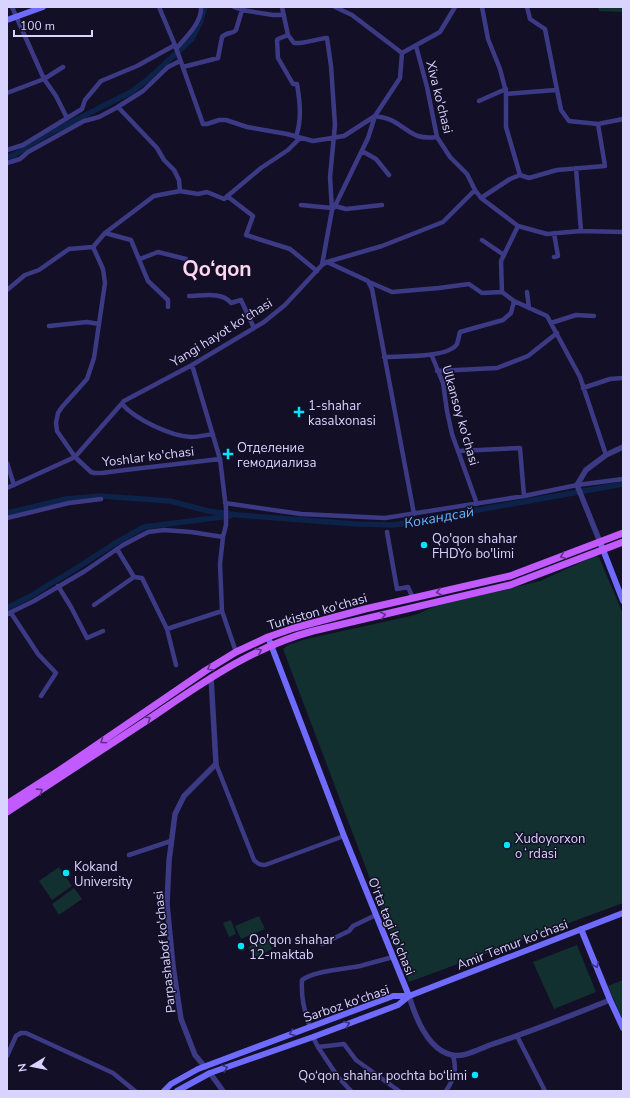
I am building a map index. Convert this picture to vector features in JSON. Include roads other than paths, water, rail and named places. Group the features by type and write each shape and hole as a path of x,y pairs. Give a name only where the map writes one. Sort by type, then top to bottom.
{"main road":[{"path":"7,20 43,7"},
{"name":"Turkiston ko'chasi","path":"7,804 205,671 236,652 268,637 300,626 510,576 623,533"},
{"path":"600,542 623,601"},
{"name":"Turkiston ko'chasi","path":"7,812 211,677 251,654 271,645 313,631 510,585 623,542"},
{"name":"O'rta tagi ko'chasi","path":"268,637 344,836 409,996"},
{"name":"Amir Temur ko'chasi","path":"409,996 623,914"},
{"path":"581,929 623,1028"},
{"name":"Sarboz ko'chasi","path":"164,1091 171,1084 205,1066 393,996 409,996"},
{"name":"Sarboz ko'chasi","path":"177,1091 210,1073 398,1005 409,996"}],"street":[{"path":"12,7 44,79 56,96 67,118"},
{"path":"159,7 180,59 203,124 226,120 247,127 262,128 313,141 344,136 375,116 392,120 416,136 427,138 437,137"},
{"path":"7,150 23,145 82,109 85,100 102,81 175,47 194,26 201,12 201,7"},
{"path":"234,7 242,10 273,15 283,15"},
{"path":"282,7 288,35 294,43 327,38 331,66 335,125 330,177 333,208 325,264"},
{"path":"335,7 352,15 402,53"},
{"path":"402,53 440,32 454,7"},
{"path":"482,7 488,38 500,69 506,91 506,127 520,175"},
{"path":"527,7 530,19 545,28 561,110 569,120 598,124 623,119"},
{"path":"183,67 218,58 222,37 236,30 242,10"},
{"path":"7,290 25,275 39,270 69,250 93,247 105,233 154,196 180,191 198,194 207,192 224,199 262,168 288,150 298,137 300,104 297,84 293,84 277,55 277,40 288,35"},
{"name":"Xiva ko'chasi","path":"416,46 427,87 437,137 450,157 467,174 481,198 518,226"},
{"path":"333,208 368,138 375,116 400,78 402,53"},
{"path":"7,163 20,159 28,152 70,128 84,121 99,117 117,107 143,91 168,67 180,59"},
{"path":"7,93 44,79 63,67"},
{"path":"479,101 506,91 556,90"},
{"path":"117,107 157,148 164,160 174,170 180,191"},
{"path":"481,198 510,179 520,175 529,178 557,170 605,166 598,124"},
{"path":"362,151 376,159 389,175"},
{"path":"576,168 581,231"},
{"path":"325,264 382,246 443,222 475,190"},
{"path":"227,196 252,216 246,235 290,249 317,271"},
{"path":"301,205 346,209 382,205"},
{"path":"502,292 501,261 518,226 547,234 581,231 623,232"},
{"path":"105,233 131,240 148,280 168,300 168,307"},
{"path":"554,233 558,256 554,257"},
{"path":"482,240 504,255"},
{"name":"Yoshlar ko'chasi","path":"93,247 103,268 105,283 94,358 87,379 62,406 58,413 56,423 57,431 75,457 91,472 102,473 220,459"},
{"path":"140,259 158,252 186,258"},
{"path":"325,264 392,292 469,284 482,293 502,292 514,301 547,316 580,377 606,455"},
{"name":"Yangi hayot ko'chasi","path":"7,488 75,457 124,401 254,328 286,305 325,264"},
{"path":"368,281 372,289 414,514"},
{"path":"527,292 529,308"},
{"path":"189,296 219,295 227,298 231,303 241,300 254,328"},
{"path":"384,357 432,356 452,349 456,345 460,332 503,320 511,313 514,301"},
{"path":"551,323 576,315 594,316"},
{"path":"49,326 88,322 99,324"},
{"path":"438,371 497,368 528,356 556,333"},
{"name":"Ulkansoy ko'chasi","path":"432,356 443,383 448,419 477,504"},
{"path":"192,364 220,459 226,505 226,525 220,564 222,611 236,652"},
{"path":"583,388 610,379 623,378"},
{"path":"122,404 127,410 139,418 154,426 174,433 190,437 212,434"},
{"path":"600,542 577,485 586,470 606,455 623,447"},
{"path":"458,451 520,448 524,496"},
{"path":"7,463 14,485"},
{"path":"226,505 301,514 385,518 524,496 577,485 623,479"},
{"path":"7,518 69,503 101,499"},
{"path":"41,696 56,674 38,654 24,631 9,614 85,571 123,544 148,532 164,530 223,537"},
{"path":"387,532 397,589 408,587 414,598"},
{"path":"117,549 134,577"},
{"path":"94,605 134,577 142,578 167,629 176,665"},
{"path":"58,586 87,638 103,631"},
{"path":"167,629 222,611"},
{"path":"211,677 216,764 254,860 257,864 265,865 344,836"},
{"name":"Parpashabof ko'chasi","path":"205,1066 195,1055 181,1019 173,966 167,904 169,861 175,814 184,796 216,764"},
{"path":"129,856 171,841"},
{"path":"322,944 349,931 353,926 376,915"},
{"path":"310,1027 303,1006 301,994 302,980 305,977 361,966 393,957"},
{"name":"O'rta tagi ko'chasi","path":"409,996 415,1015 432,1042 442,1051 453,1055"},
{"path":"446,1091 453,1080 456,1067 453,1055 465,1054 517,1036 610,1000"},
{"path":"7,1056 16,1036 26,1033 114,1073 134,1091"},
{"path":"517,1036 545,1091"},
{"path":"312,1037 338,1077 351,1091"},
{"path":"318,1047 344,1044 356,1060 399,1091"},
{"path":"210,1073 223,1091"}],"waterway":[{"path":"7,157 14,155 48,134 131,92 147,80 192,39 200,23 205,7"},
{"name":"Кокандсай","path":"7,513 66,499 100,496 170,501 208,511 238,515 356,524 394,525 623,484"},
{"path":"7,608 33,595 144,527 230,516"}],"place":[{"name":"1-shahar kasalxonasi","path":"299,412"},
{"name":"Отделение гемодиализа","path":"228,454"},
{"name":"Qo'qon shahar FHDYo bo'limi","path":"424,545"},
{"name":"Xudoyorxon oʻrdasi","path":"507,845"},
{"name":"Kokand University","path":"66,873"},
{"name":"Qo'qon shahar 12-maktab","path":"241,946"},
{"name":"Qo‘qon shahar pochta bo‘limi","path":"475,1075"}],"district":[{"name":"Qo‘qon","path":"217,269"}]}
